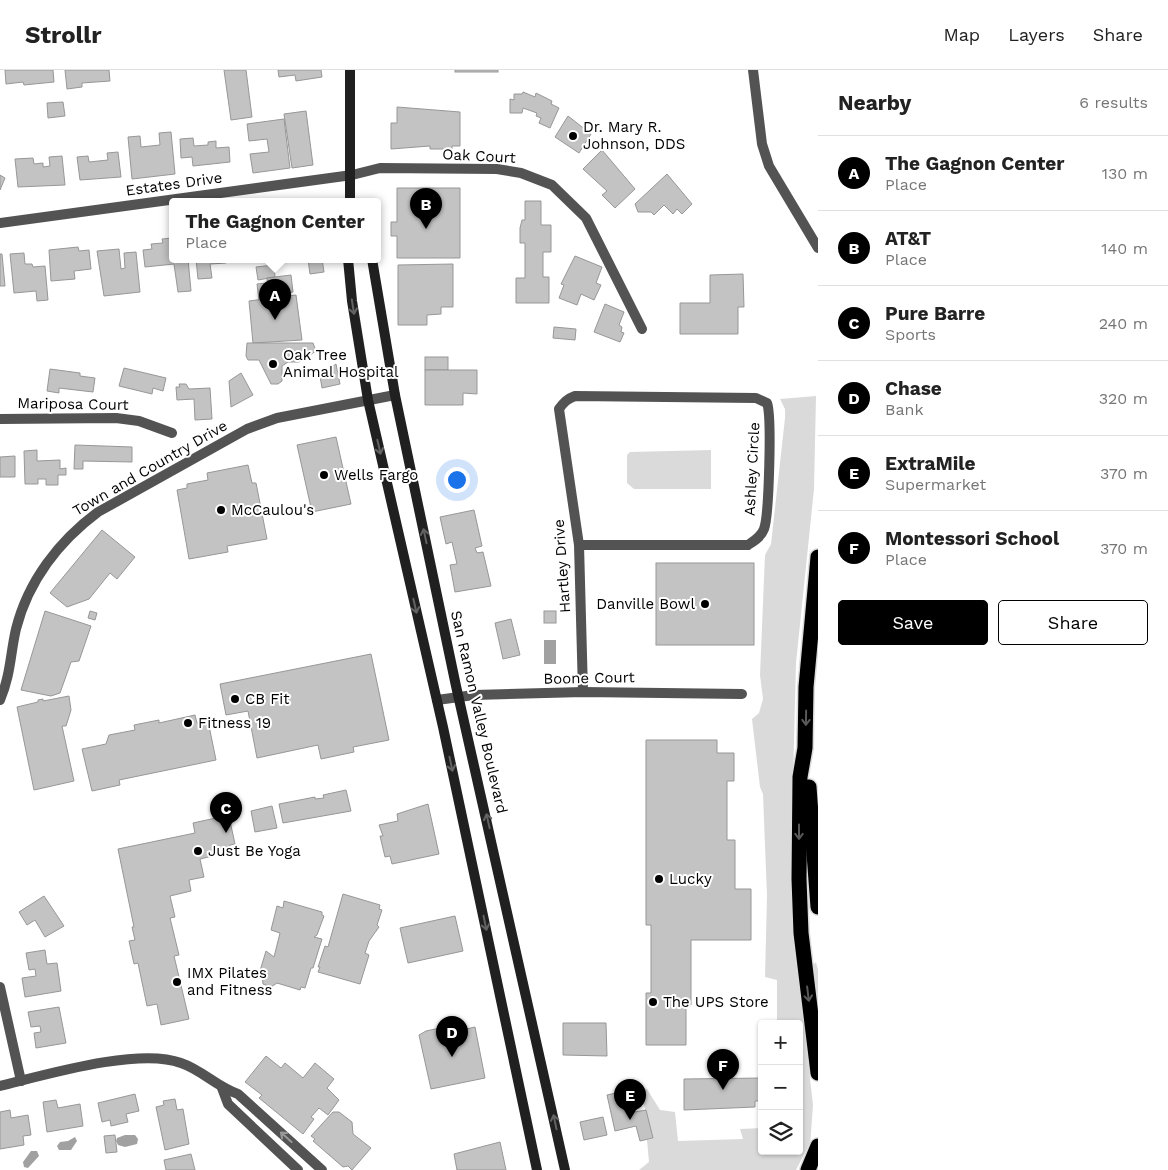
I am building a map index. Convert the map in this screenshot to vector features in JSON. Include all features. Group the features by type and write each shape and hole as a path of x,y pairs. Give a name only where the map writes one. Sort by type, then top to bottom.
{"highway":[{"path":"818,557 806,687 805,748 818,907"},
{"path":"805,748 800,777 799,879 801,934 818,1073"},
{"path":"808,1170 818,1146"}],"main road":[{"path":"350,70 352,175 350,198"},
{"path":"352,175 357,198"},
{"path":"348,263 352,301 368,400 436,700 538,1170"},
{"name":"San Ramon Valley Boulevard","path":"373,263 395,395 459,696 565,1170"}],"street":[{"path":"753,70 762,144 769,166 818,248"},
{"name":"Oak Court","path":"352,175 380,168 497,169 521,173 552,185 586,218 642,329"},
{"name":"Estates Drive","path":"183,198 352,175"},
{"name":"Estates Drive","path":"0,223 169,200"},
{"name":"Town and Country Drive","path":"0,700 9,680 16,628 30,592 52,556 79,526 98,512 247,429 305,410 395,395"},
{"name":"Ashley Circle","path":"559,409 565,400 575,396 756,398 767,403 770,411 764,530 758,539 748,545 579,545"},
{"name":"Hartley Drive","path":"559,409 579,545 583,692"},
{"name":"Mariposa Court","path":"0,419 116,418 139,420 172,433"},
{"name":"Boone Court","path":"436,700 459,696 583,692 742,694"},
{"path":"0,987 21,1081"},
{"path":"0,1086 133,1057 180,1062 201,1073 222,1088 238,1094 322,1170"},
{"path":"222,1088 228,1104 298,1170"}],"shaded area":[{"path":"816,396 814,489 796,663 792,819 794,939 813,1105 810,1147 809,1145 796,1170 639,1170 649,1162 647,1140 653,1139 643,1101 634,1087 647,1089 660,1110 675,1112 678,1141 743,1139 740,1129 758,1128 758,1155 803,1155 803,1020 777,1020 777,980 765,977 767,896 763,794 760,787 752,719 759,713 763,699 760,675 765,555 771,544 785,418 785,409 780,399"},
{"path":"711,450 711,489 634,489 627,483 627,455 630,452"},
{"path":"544,640 556,640 556,664 544,664"},
{"path":"816,962 818,970 818,1021 813,965"},
{"path":"125,1135 135,1135 138,1139 137,1144 125,1147 118,1145 117,1138"},
{"path":"75,1137 77,1141 71,1150 59,1150 57,1146 60,1142 68,1141"},
{"path":"31,1151 37,1151 39,1156 28,1168 24,1167 23,1162"}],"building":[{"path":"5,70 53,70 54,82 24,85 23,82 6,84"},
{"path":"65,70 109,70 110,81 82,83 82,87 67,89"},
{"path":"224,70 246,70 252,117 231,120"},
{"path":"278,70 321,70 322,77 296,81 295,75 279,77"},
{"path":"455,70 498,70 498,72 455,72"},
{"path":"523,92 535,97 536,93 552,101 551,104 559,108 550,128 539,123 541,118 536,116 537,113 523,108 522,113 510,113 510,99 514,100 514,94 522,94"},
{"path":"63,102 65,116 48,118 47,103"},
{"path":"397,107 460,112 460,146 452,146 452,149 430,149 430,146 391,149 391,123 397,123"},
{"path":"306,111 313,165 292,168 284,114"},
{"name":"Dr. Mary R. Johnson, DDS","path":"568,116 591,134 579,153 555,137"},
{"path":"284,119 290,168 253,173 250,154 269,152 267,139 249,141 247,124"},
{"path":"171,132 175,174 132,179 128,137 140,136 141,147 160,145 159,133"},
{"path":"193,138 194,146 208,145 208,142 216,141 216,148 229,147 230,162 193,166 192,157 181,158 180,139"},
{"path":"602,150 635,189 615,208 602,195 607,191 583,169"},
{"path":"118,152 121,177 80,180 77,157 88,156 89,162 108,160 107,153"},
{"path":"62,156 65,185 18,187 15,159 33,158 34,164 43,163 43,167 50,166 49,157"},
{"path":"667,174 692,204 682,214 677,209 673,214 664,205 654,215 651,212 638,212 635,204"},
{"path":"0,175 5,178 0,190"},
{"path":"397,188 460,188 460,258 397,258 397,236 391,236 391,222 397,222"},
{"path":"525,201 541,201 541,225 551,225 551,252 543,252 543,277 549,277 549,303 516,303 516,278 525,278 525,243 520,243 520,228 522,220 525,220"},
{"path":"169,238 169,263 188,263 191,291 178,292 174,264 145,267 143,250 152,249 151,244 163,243 162,239"},
{"path":"78,247 79,251 89,250 91,269 74,271 75,279 51,281 49,250"},
{"path":"119,249 121,269 125,268 124,253 136,252 140,292 104,296 97,251"},
{"path":"24,253 25,264 32,264 33,267 45,266 48,300 37,301 36,291 14,293 10,254"},
{"path":"0,254 2,254 5,286 0,286"},
{"path":"575,256 602,267 596,283 601,285 594,300 581,294 577,305 559,298 564,285 561,284"},
{"path":"196,263 226,263 210,264 212,278 198,279"},
{"path":"309,263 323,263 324,272 310,274"},
{"path":"453,264 453,307 441,307 441,314 427,315 427,325 398,325 398,265"},
{"path":"274,265 275,277 258,280 256,267"},
{"path":"743,274 744,307 738,307 738,334 680,334 680,303 710,303 710,275"},
{"path":"291,275 293,292 280,294 280,297 269,299 267,278"},
{"path":"267,283 269,299 259,300 257,284"},
{"path":"296,295 302,340 253,343 249,301"},
{"path":"605,304 624,312 619,325 622,327 621,332 624,333 620,342 594,332"},
{"path":"554,327 576,329 575,340 553,338"},
{"name":"Oak Tree Animal Hospital","path":"247,343 313,343 316,351 299,362 288,362 282,366 282,381 278,384 271,384 259,360 248,360 246,356"},
{"path":"425,357 448,357 448,370 425,370"},
{"path":"336,364 340,384 322,388 320,376"},
{"path":"124,368 166,378 163,391 153,388 152,394 119,386"},
{"path":"50,369 80,373 80,376 95,378 93,392 59,388 59,393 47,391"},
{"path":"425,370 477,370 477,394 463,393 463,405 425,405"},
{"path":"241,373 253,395 231,407 229,381"},
{"path":"179,384 186,384 189,389 210,388 212,419 195,420 194,399 177,400 176,387 180,387"},
{"name":"Wells Fargo","path":"336,437 351,504 312,512 297,445"},
{"path":"75,445 132,447 132,462 83,461 83,469 74,469"},
{"path":"37,450 37,461 60,460 60,469 66,468 66,475 58,475 58,485 46,485 46,479 38,479 38,484 25,484 24,451"},
{"path":"15,456 15,477 0,477 0,457"},
{"name":"McCaulou's","path":"248,465 252,483 256,483 267,539 227,546 228,552 189,559 177,490 187,488 187,484 208,480 207,473"},
{"path":"474,510 482,546 475,548 477,553 483,552 491,586 455,592 450,565 457,564 452,542 446,544 440,517"},
{"path":"102,530 135,557 117,579 110,573 89,599 67,607 50,593"},
{"name":"Danville Bowl","path":"656,563 754,563 754,645 656,645"},
{"path":"45,611 91,626 79,661 71,662 60,693 51,696 21,690"},
{"path":"90,611 97,613 95,620 88,618"},
{"path":"544,611 556,611 556,623 544,623"},
{"path":"511,619 520,655 503,659 495,623"},
{"path":"371,654 389,740 353,747 354,752 321,759 318,745 257,758 248,711 226,715 220,684"},
{"path":"69,696 71,710 66,726 62,726 74,781 34,790 17,707 38,702 38,700 43,699 43,701"},
{"path":"195,715 197,723 208,721 216,760 119,780 120,785 92,791 82,749 106,744 109,735 135,730 134,725 159,720 159,723"},
{"path":"646,740 717,740 717,753 734,753 734,781 727,781 727,840 735,840 735,889 751,889 751,940 691,940 691,1005 686,1005 686,1045 646,1045 646,993 651,993 651,925 646,925"},
{"path":"346,790 351,811 283,823 279,804 315,797 315,799 324,798 323,795"},
{"path":"428,804 439,854 392,864 390,856 385,857 380,836 383,836 379,825 398,821 397,814"},
{"path":"272,806 277,828 255,832 251,811"},
{"path":"225,816 226,822 230,821 235,844 230,845 229,852 200,859 204,877 189,880 191,891 170,896 175,917 170,918 179,955 174,956 189,1019 161,1025 157,1004 147,1006 138,963 134,964 129,941 135,940 132,927 134,927 118,849 195,833 193,823"},
{"path":"343,894 380,905 379,909 382,910 377,925 379,927 369,941 365,953 369,955 360,984 318,972 325,946 328,947"},
{"path":"44,896 64,926 45,937 35,920 27,925 19,912"},
{"path":"284,901 322,912 324,916 317,935 314,937 322,939 313,968 311,968 305,988 301,987 300,990 277,983 271,987 263,984 262,975 259,974 266,951 274,957 280,933 271,930 277,906 283,908"},
{"path":"455,916 463,951 408,963 400,928"},
{"path":"45,950 47,964 57,963 61,991 25,997 22,978 36,976 35,969 29,970 26,953"},
{"path":"59,1007 66,1043 36,1048 34,1033 41,1032 40,1026 31,1027 28,1012"},
{"path":"563,1023 606,1023 607,1056 563,1055"},
{"path":"459,1024 462,1030 475,1027 485,1078 431,1089 419,1035 426,1031"},
{"path":"266,1056 281,1068 285,1063 303,1078 315,1063 334,1079 327,1088 339,1100 328,1115 319,1108 311,1117 314,1119 303,1134 259,1098 262,1095 245,1082"},
{"path":"758,1078 758,1101 755,1101 755,1107 684,1110 684,1079"},
{"path":"625,1091 629,1113 646,1110 653,1138 640,1141 636,1126 615,1131 607,1095"},
{"path":"135,1094 139,1111 126,1114 128,1122 111,1126 110,1120 102,1122 98,1103"},
{"path":"175,1099 177,1110 183,1109 189,1144 165,1150 156,1107 164,1105 163,1101"},
{"path":"56,1100 58,1108 80,1104 83,1126 47,1132 43,1102"},
{"path":"10,1110 11,1118 28,1115 31,1135 23,1136 24,1145 0,1149 0,1112"},
{"path":"333,1112 339,1112 352,1122 353,1134 371,1148 352,1170 348,1166 343,1167 313,1141 315,1139 311,1136"},
{"path":"603,1117 607,1135 584,1140 580,1122"},
{"path":"115,1135 117,1152 106,1153 104,1136"},
{"path":"500,1142 506,1170 457,1170 454,1154"},
{"path":"191,1154 195,1170 166,1170 164,1160"}],"place":[{"name":"Dr. Mary R. Johnson, DDS","path":"573,136"},
{"name":"AT&T","path":"426,229"},
{"name":"The Gagnon Center","path":"275,320"},
{"name":"Oak Tree Animal Hospital","path":"273,364"},
{"name":"Wells Fargo","path":"324,475"},
{"name":"McCaulou's","path":"221,510"},
{"name":"Danville Bowl","path":"705,604"},
{"name":"CB Fit","path":"235,699"},
{"name":"Fitness 19","path":"188,723"},
{"name":"Pure Barre","path":"226,833"},
{"name":"Just Be Yoga","path":"198,851"},
{"name":"Lucky","path":"659,879"},
{"name":"IMX Pilates and Fitness","path":"177,982"},
{"name":"The UPS Store","path":"653,1002"},
{"name":"Chase","path":"452,1057"},
{"name":"Montessori School","path":"723,1090"},
{"name":"ExtraMile","path":"630,1120"}]}
